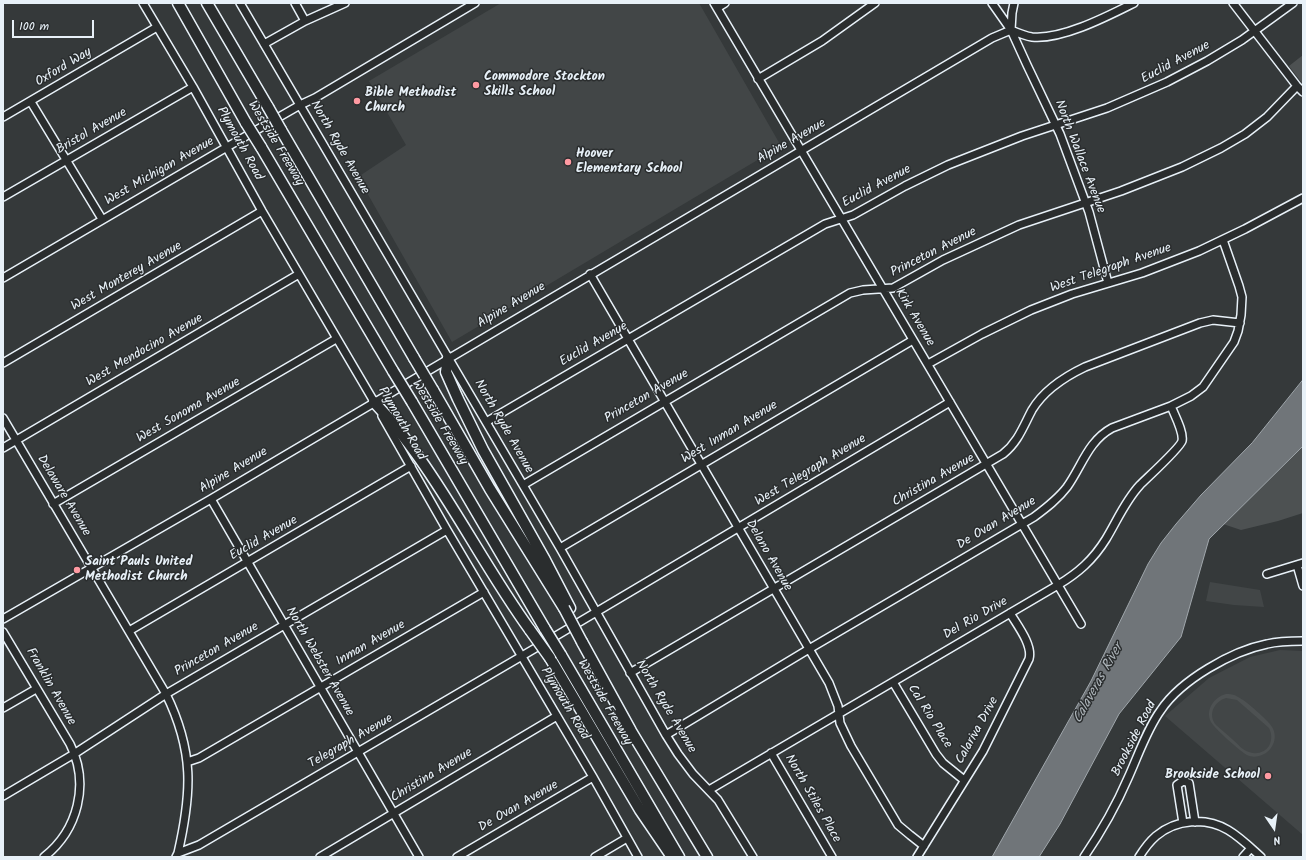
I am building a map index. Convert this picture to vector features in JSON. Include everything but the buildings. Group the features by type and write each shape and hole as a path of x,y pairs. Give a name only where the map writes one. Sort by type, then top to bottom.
{"highway":[{"name":"Westside Freeway","path":"178,3 246,123 412,402 679,857"},
{"name":"Westside Freeway","path":"207,3 434,390 490,489 567,608 616,693 631,731 707,857"},
{"path":"448,358 446,372 461,405 483,450 545,560 567,608"},
{"path":"374,402 403,435 441,489 512,605 550,658 640,810 672,857"}],"street":[{"name":"Plymouth Road","path":"143,3 193,87 336,339 593,777 638,857"},
{"name":"North Ryde Avenue","path":"240,3 560,548 666,735 693,774 718,800 754,857"},
{"path":"295,3 305,20"},
{"path":"264,44 305,20 345,3"},
{"name":"West Michigan Avenue","path":"3,278 102,219 300,105 315,98 475,3"},
{"path":"715,5 725,3"},
{"path":"758,79 822,41 875,3"},
{"name":"North Wallace Avenue","path":"992,3 1011,30 1056,125 1085,202 1097,239 1108,283"},
{"path":"1014,3 1011,30 1033,37 1056,35 1084,25 1134,3"},
{"path":"1233,3 1303,92"},
{"name":"Euclid Avenue","path":"486,422 825,224 853,215 905,186 948,165 994,146 1108,108 1167,82 1213,58 1255,31 1293,3"},
{"name":"Kirk Avenue","path":"715,5 1081,624"},
{"name":"Oxford Way","path":"3,117 157,27"},
{"name":"Alpine Avenue","path":"3,619 210,499 992,38 1011,30"},
{"name":"Princeton Avenue","path":"523,485 850,293 863,290 893,288 943,260 1019,225 1154,179 1221,148 1245,134 1267,117 1297,86"},
{"name":"Bristol Avenue","path":"3,197 193,87"},
{"path":"31,102 102,219"},
{"name":"West Telegraph Avenue","path":"928,364 982,334 1025,313 1057,300 1172,261 1223,240 1285,209 1290,204 1303,198"},
{"name":"West Monterey Avenue","path":"3,363 262,211"},
{"name":"De Ovan Avenue","path":"666,735 809,649 1022,525 1048,507 1061,494 1072,479 1087,451 1101,435 1112,428 1171,406 1191,396 1202,387 1234,342 1238,332 1242,310 1242,296 1223,240"},
{"name":"West Mendocino Avenue","path":"3,448 299,274"},
{"name":"Delano Avenue","path":"590,274 829,683 838,706 840,723 851,746 894,819 903,830 924,846"},
{"name":"Christina Avenue","path":"630,673 1003,454 1014,444 1033,410 1044,395 1056,383 1070,374 1084,367 1200,323 1213,320 1240,323"},
{"name":"West Sonoma Avenue","path":"53,504 336,339"},
{"name":"West Inman Avenue","path":"560,548 913,340"},
{"name":"West Telegraph Avenue","path":"539,646 950,402"},
{"name":"Del Rio Drive","path":"709,790 1079,572 1096,554 1125,504 1137,488 1180,446 1182,435 1171,406"},
{"name":"Delaware Avenue","path":"3,418 166,694 178,721 187,762 188,799 185,821 177,855"},
{"name":"Euclid Avenue","path":"129,631 411,466"},
{"name":"North Webster Avenue","path":"210,499 419,857"},
{"name":"Princeton Avenue","path":"3,796 74,754 166,694 447,530"},
{"path":"1267,574 1300,564 1303,586"},
{"name":"Inman Avenue","path":"187,762 199,758 484,592"},
{"name":"Calariva Drive","path":"917,857 983,751 1030,655 1030,648 1010,613"},
{"name":"Franklin Avenue","path":"3,632 74,754"},
{"name":"Brookside Road","path":"1084,857 1113,811 1160,711 1174,694 1192,679 1241,652 1266,644 1303,641"},
{"name":"Telegraph Avenue","path":"177,855 199,845 357,751 539,646"},
{"name":"Cal Rio Place","path":"893,682 936,754 964,780"},
{"path":"3,708 36,689"},
{"name":"Christina Avenue","path":"320,857 557,716"},
{"name":"North Stiles Place","path":"771,753 832,857"},
{"path":"44,857 59,844 76,813 80,782 74,754"},
{"name":"De Ovan Avenue","path":"457,857 593,777"},
{"path":"1183,823 1177,785 1183,781 1189,783 1195,822"},
{"path":"1139,857 1156,836 1169,828 1183,823 1195,822 1204,822 1221,826 1232,832 1261,857"},
{"path":"595,857 627,838"},
{"path":"1243,857 1251,848"}],"shaded area":[{"name":"Hoover Elementary School","path":"501,3 699,3 781,146 452,342 358,177 406,145 369,81"},
{"path":"1303,55 1303,83 1302,83 1289,66"},
{"path":"1303,445 1303,513 1241,530 1223,524"},
{"path":"1210,582 1260,590 1264,607 1206,601"},
{"name":"Brookside School","path":"1280,650 1303,651 1303,835 1165,716 1209,678 1250,657"},
{"path":"1229,694 1236,696 1251,706 1270,724 1275,736 1273,744 1268,752 1258,756 1247,755 1228,740 1213,725 1209,717 1210,709 1214,701","holes":["1226,698 1237,700 1269,728 1271,742 1263,751 1255,753 1245,750 1213,721 1212,712 1219,702"]}],"water":[{"name":"Calaveras River","path":"1303,380 1303,446 1209,539 1181,637 1119,714 1060,824 1039,857 992,857 1091,681 1148,564 1161,543 1201,495 1252,443"}],"place":[{"name":"Commodore Stockton Skills School","path":"476,85"},
{"name":"Bible Methodist Church","path":"357,101"},
{"name":"Hoover Elementary School","path":"568,162"},
{"name":"Saint Pauls United Methodist Church","path":"77,570"},
{"name":"Brookside School","path":"1268,776"}]}
